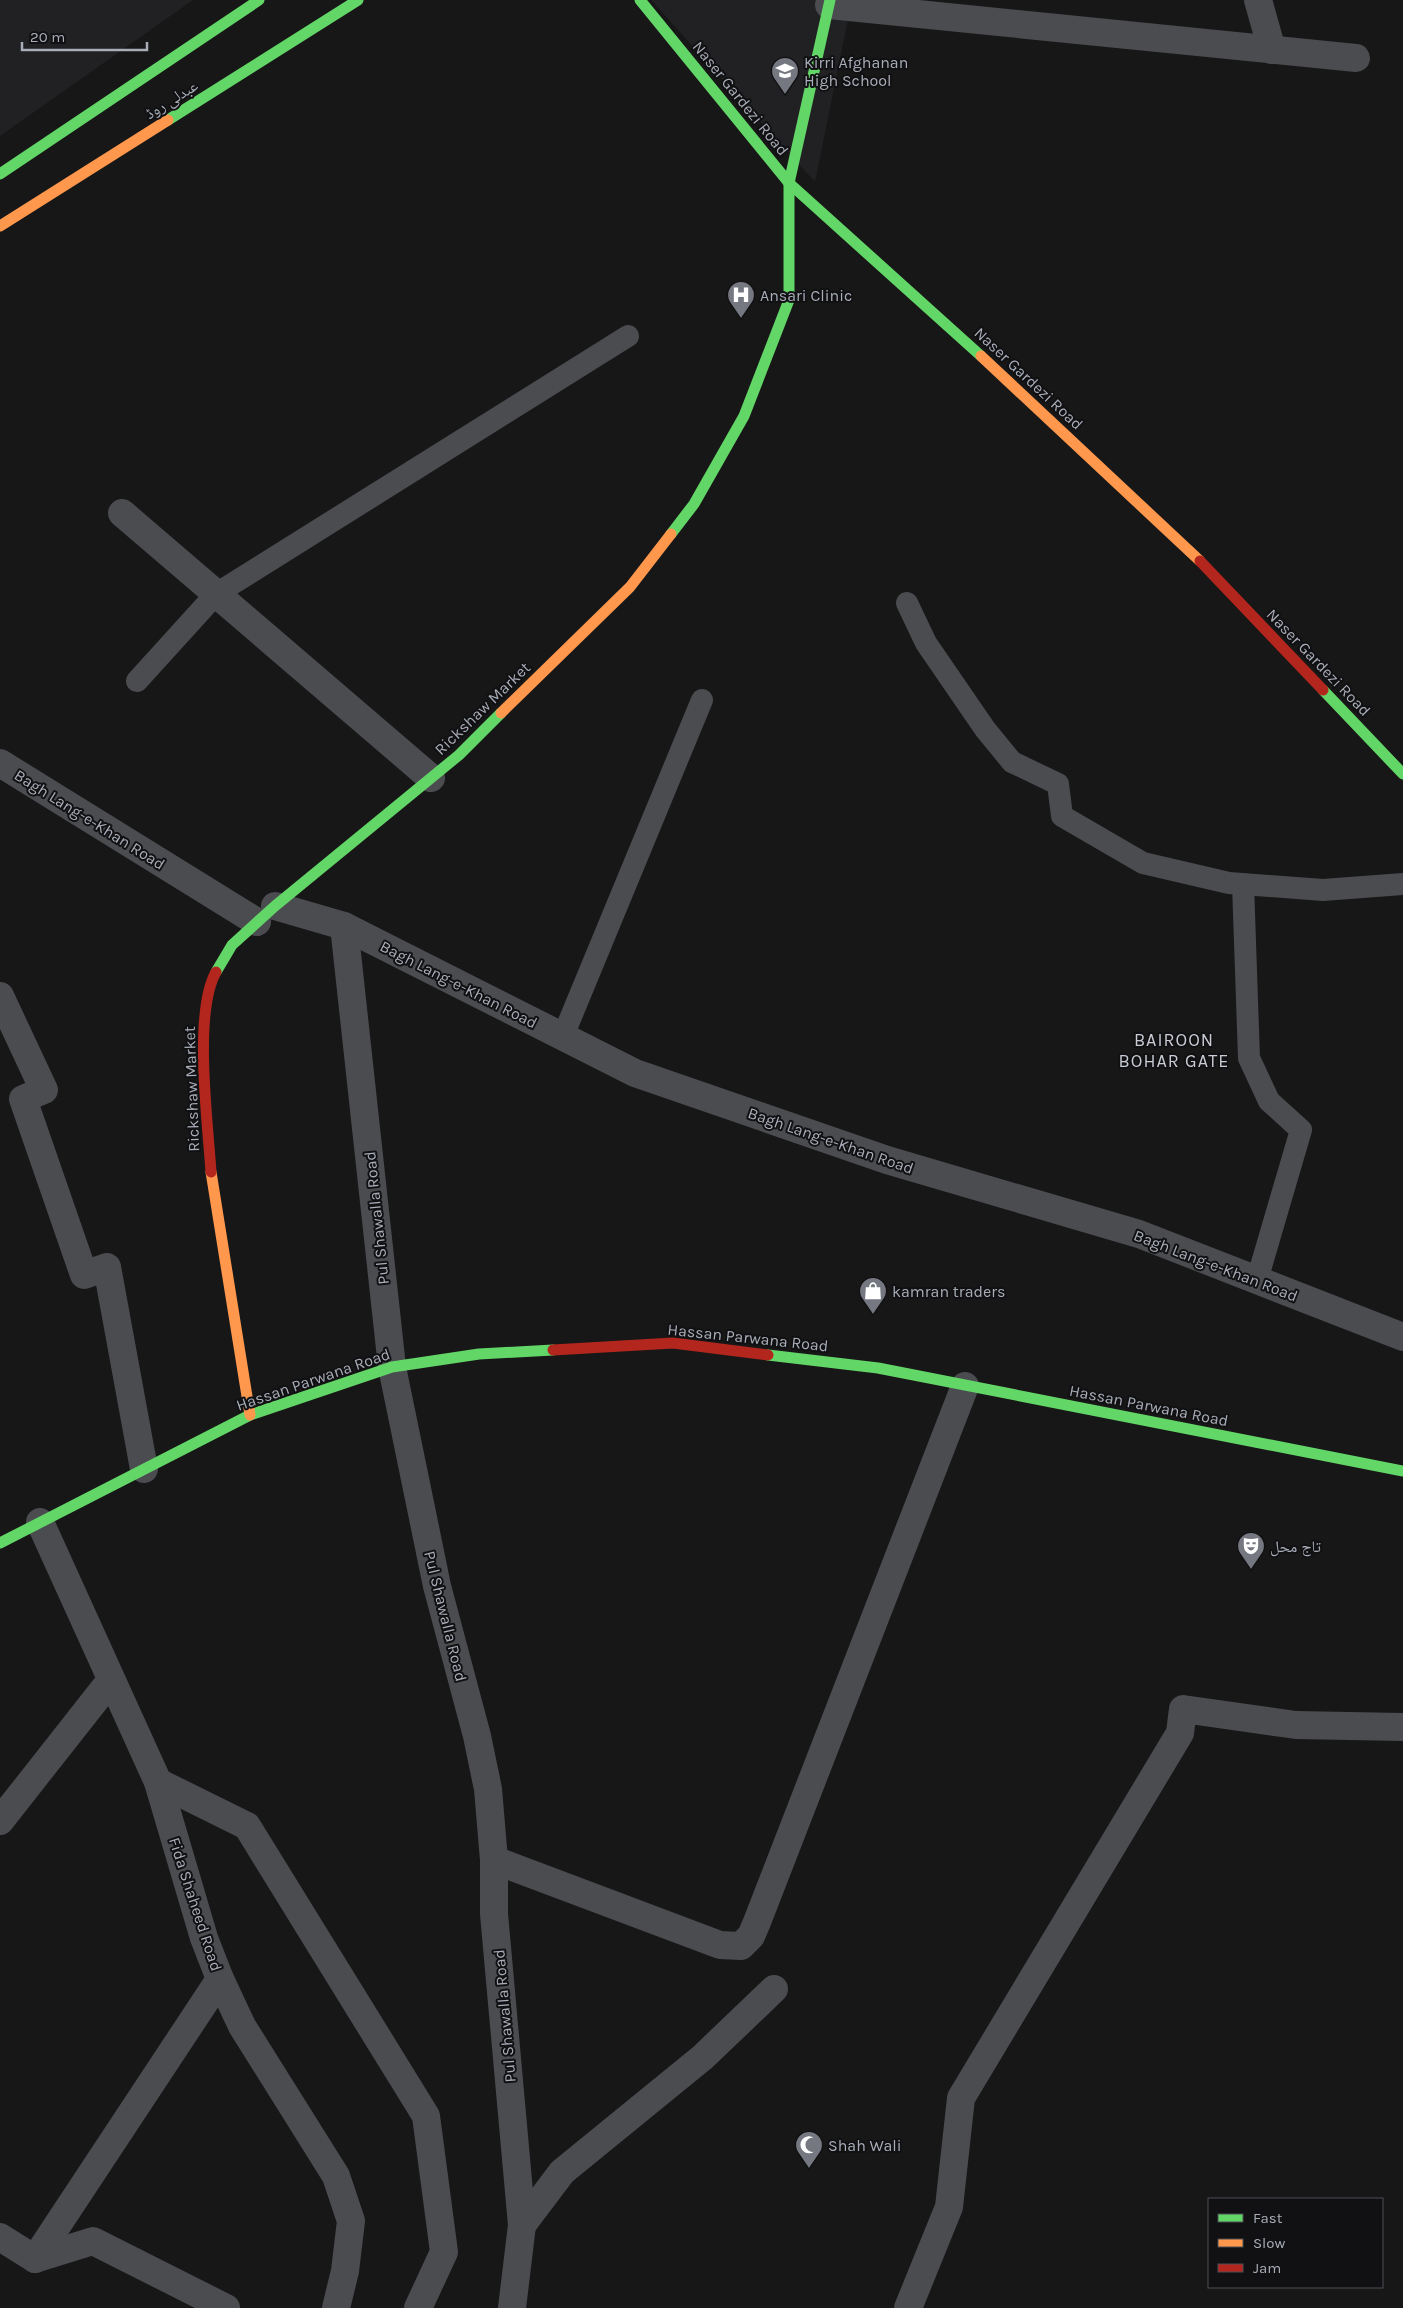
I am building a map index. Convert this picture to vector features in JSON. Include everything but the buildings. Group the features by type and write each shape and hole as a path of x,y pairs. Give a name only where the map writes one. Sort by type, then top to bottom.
{"street":[{"name":"عبدلی روڈ","path":"0,174 259,0"},
{"name":"عبدلی روڈ","path":"0,226 358,0"},
{"name":"Naser Gardezi Road","path":"640,0 789,183 953,329 1187,548 1403,774"},
{"path":"1258,0 1272,50"},
{"name":"Rickshaw Market","path":"250,1415 211,1178 203,1025 210,983 232,945 266,914 459,755 630,587 694,504 744,416 789,300 789,183 829,2"},
{"path":"829,2 1356,58"},
{"path":"122,513 431,778"},
{"name":"Bagh Lang-e-Khan Road","path":"0,763 266,914 344,926 636,1073 887,1160 1139,1234 1403,1338"},
{"name":"Pul Shawalla Road","path":"344,926 392,1367 436,1586 479,1744 488,1789 494,1860 494,1914 522,2225 512,2308"},
{"path":"0,996 44,1090 23,1098 84,1275 107,1267 144,1469"},
{"name":"Hassan Parwana Road","path":"0,1543 250,1415 392,1367 479,1354 673,1343 878,1368 1403,1471"},
{"path":"494,1860 720,1944 741,1946 746,1941 757,1922 965,1386"},
{"name":"Fida Shaheed Road","path":"40,1522 158,1782 204,1938 220,1979 242,2026 336,2176 351,2220 345,2271 336,2308"},
{"path":"0,1822 112,1680"},
{"path":"908,2308 948,2207 961,2098 1180,1733 1184,1709 1296,1724 1403,1727"},
{"path":"158,1782 247,1826 426,2116 444,2252 418,2308"},
{"path":"34,2259 220,1979"},
{"path":"522,2225 562,2172 703,2057 774,1989"},
{"path":"0,2237 34,2259 93,2241 226,2308"}],"lane":[{"path":"137,681 216,594 628,336"},
{"path":"907,602 926,643 985,729 1012,762 1058,784 1062,816 1143,863 1229,883 1324,890 1403,884"},
{"path":"563,1036 702,700"},
{"path":"1243,884 1249,1058 1269,1101 1301,1130 1257,1280"}],"shaded area":[{"path":"0,0 193,0 0,136"},
{"name":"Kirri Afghanan High School","path":"651,0 852,0 815,182"}],"traffic: fast":[{"path":"0,174 259,0"},
{"path":"168,120 358,0"},
{"path":"640,0 789,183 981,356"},
{"path":"671,534 694,504 744,416 789,300 789,183 830,0"},
{"path":"1323,690 1403,774"},
{"path":"216,972 232,945 275,906 459,755 501,713"},
{"path":"0,1543 250,1415 392,1367 479,1354 553,1350"},
{"path":"768,1355 878,1368 1403,1471"}],"traffic: slow":[{"path":"0,226 168,120"},
{"path":"981,356 1200,561"},
{"path":"501,713 630,587 671,534"},
{"path":"211,1172 250,1415"}],"traffic: jam":[{"path":"1200,561 1323,690"},
{"path":"211,1172 205,1098 204,1040 205,1014 209,990 216,972"},
{"path":"553,1350 673,1343 768,1355"}],"place":[{"name":"Kirri Afghanan High School","path":"785,95"},
{"name":"Ansari Clinic","path":"741,319"},
{"name":"kamran traders","path":"873,1315"},
{"name":"تاج محل","path":"1251,1570"},
{"name":"Shah Wali","path":"809,2169"}],"district":[{"name":"BAIROON BOHAR GATE","path":"1174,1050"}]}
